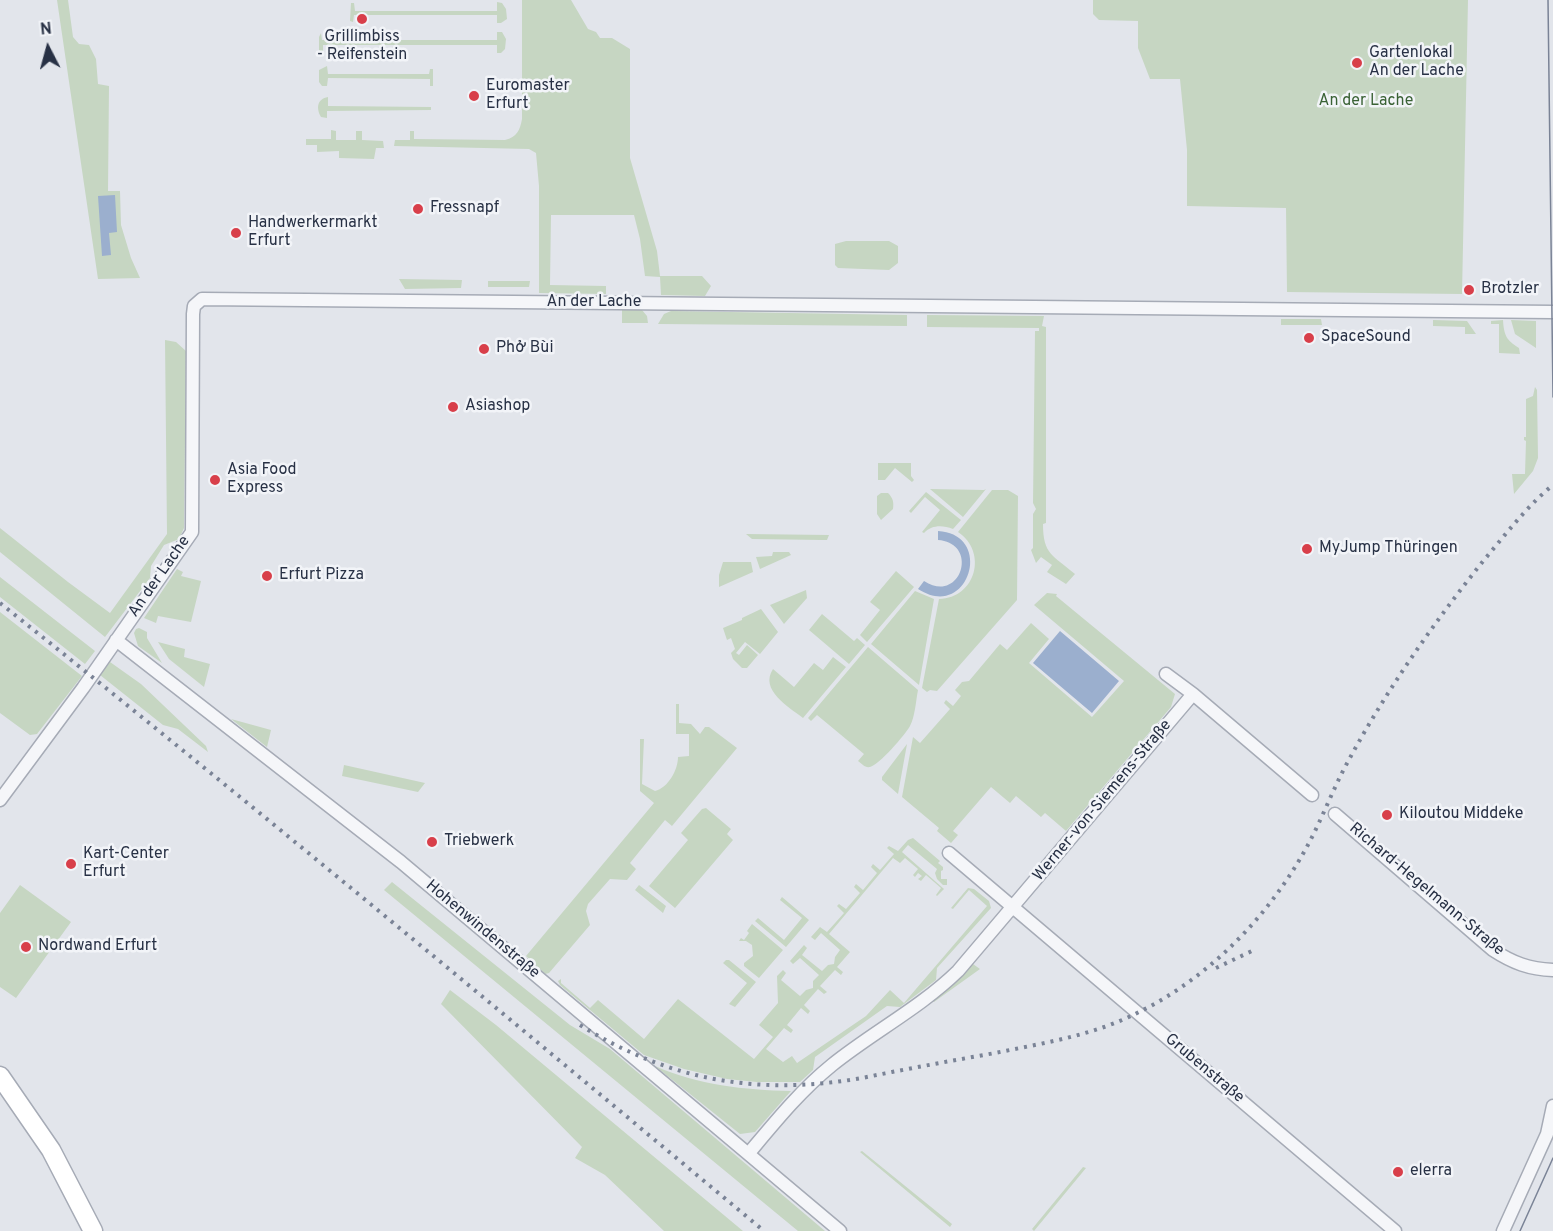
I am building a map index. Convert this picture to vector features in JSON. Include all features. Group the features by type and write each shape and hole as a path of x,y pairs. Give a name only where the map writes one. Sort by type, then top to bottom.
{"main road":[{"path":"0,1076 51,1150 93,1231"}],"street":[{"name":"An der Lache","path":"0,800 83,688 192,531 193,314 196,303 206,298 1553,312"},
{"name":"Hohenwindenstraße","path":"116,640 401,862 840,1231"},
{"path":"1166,674 1193,694 1312,795"},
{"name":"Werner-von-Siemens-Straße","path":"749,1153 786,1109 820,1075 927,998 969,960 1193,694"},
{"name":"Richard-Hegelmann-Straße","path":"1335,814 1493,950 1513,963 1535,969 1553,970"},
{"path":"949,853 1012,908"},
{"name":"Grubenstraße","path":"1012,908 1395,1231"},
{"path":"1503,1231 1547,1134 1553,1106"}],"green space":[{"path":"57,0 68,0 73,37 79,44 89,45 96,59 98,84 109,86 108,191 120,191 121,225 140,278 98,279"},
{"path":"522,0 571,0 588,29 596,32 600,38 612,38 630,49 630,158 657,251 660,276 702,276 711,286 705,296 661,295 660,277 645,276 634,215 551,215 550,285 606,286 606,294 539,293 539,186 536,153 529,149 394,146 395,140 410,140 410,131 414,131 414,139 505,140 515,135 522,119"},
{"name":"An der Lache","path":"1093,0 1468,0 1462,294 1287,292 1286,208 1187,206 1187,150 1180,79 1150,79 1138,48 1138,21 1099,20 1093,14"},
{"path":"497,2 502,3 506,9 507,19 501,23 497,23 497,15 354,15 353,22 350,21 351,3 354,3 355,11 497,11"},
{"path":"497,32 502,32 506,39 505,49 501,53 497,53 497,45 323,45 323,53 319,50 321,33 322,40 497,40"},
{"path":"327,66 328,74 429,74 430,69 433,69 433,86 430,86 430,79 328,78 327,86 322,86 319,82 319,70"},
{"path":"328,97 328,106 431,107 431,110 327,111 327,118 321,117 318,104"},
{"path":"331,130 336,131 336,140 356,140 356,131 362,131 362,140 383,141 384,148 376,148 374,159 339,158 339,151 317,152 317,145 306,145 306,139 331,139"},
{"path":"846,241 889,241 898,246 898,263 889,270 838,268 835,265 835,244"},
{"path":"399,279 462,280 461,288 405,289"},
{"path":"488,281 530,281 529,287 488,287"},
{"path":"622,309 642,310 647,316 648,323 622,323"},
{"path":"671,311 907,315 907,326 658,324 664,314"},
{"path":"927,315 1044,316 1042,326 1046,327 1046,523 1043,524 1043,534 1047,548 1055,558 1075,574 1066,584 1047,572 1052,565 1041,557 1036,563 1031,550 1033,548 1033,514 1036,509 1033,503 1035,331 1039,331 1039,328 927,327"},
{"path":"1281,319 1321,319 1322,325 1281,325"},
{"path":"1433,320 1467,321 1476,334 1465,334 1465,327 1433,326"},
{"path":"1503,320 1506,337 1519,348 1520,354 1499,353 1499,324 1491,324 1491,321"},
{"path":"1511,320 1536,321 1536,348 1515,334"},
{"path":"165,340 176,342 186,351 184,528 179,539 164,545 151,566 150,578 105,637 0,552 0,528 110,613 167,534"},
{"path":"1535,387 1537,390 1538,458 1533,471 1514,494 1512,474 1525,474 1526,399 1533,396"},
{"path":"878,463 911,463 911,476 914,480 912,482 895,468 885,480 878,480"},
{"path":"930,489 984,490 986,489 963,517"},
{"path":"992,490 1008,490 1018,496 1017,600 937,691 927,692 922,688 939,599 952,597 962,591 974,573 973,551 958,532"},
{"path":"926,492 961,520 953,529 937,527 922,532 940,510 925,497 911,513 909,511"},
{"path":"881,493 888,493 892,498 893,509 881,520 877,514 877,496"},
{"path":"746,534 829,535 827,540 822,540 752,539"},
{"path":"773,552 789,552 791,555 760,569 756,557 772,556"},
{"path":"723,562 751,562 753,572 719,587 719,575"},
{"path":"177,569 183,572 181,576 201,581 191,622 158,616 156,623 144,618"},
{"path":"896,571 914,587 867,642 860,635 880,610 870,602"},
{"path":"0,577 95,651 85,664 0,597"},
{"path":"806,590 807,598 784,624 770,605"},
{"path":"915,591 934,599 919,685 871,644"},
{"path":"1047,593 1057,594 1056,596 1175,694 1171,707 1066,831 1045,813 1041,817 1016,796 1010,803 991,787 953,831 958,835 951,843 937,831 939,828 902,797 913,737 920,743 950,709 944,703 946,700 953,706 961,696 955,690 962,682 969,681 1000,644 1007,650 1031,623 1049,639 1029,663 1092,717 1124,681 1034,605"},
{"path":"761,609 778,632 760,654 745,642 736,653 739,655 747,645 758,655 747,668 742,668 733,659 731,653 735,649 731,638 727,640 723,628"},
{"path":"0,612 82,676 37,734 30,735 0,713"},
{"path":"822,614 854,641 857,638 865,645 849,664 809,630"},
{"path":"139,628 147,632 147,638 162,663 138,646 134,633"},
{"path":"158,642 185,649 184,657 210,664 204,687 169,659"},
{"path":"868,647 918,690 910,726 885,756 870,767 858,761 864,754 817,715 811,721 808,718"},
{"path":"833,657 846,667 803,718 773,691 770,677 773,669 794,687 814,663 823,670"},
{"path":"110,662 141,684 206,746 208,752 178,729 163,725 100,675"},
{"path":"676,704 679,704 679,723 691,724 700,734 705,727 709,727 737,748 672,826 665,820 630,863 636,869 627,880 610,879 588,904 586,911 590,925 549,973 545,974 526,956 654,803 640,791 640,739 644,739 642,784 655,791 671,778 678,757 689,756 689,734 676,734"},
{"path":"231,719 271,730 267,747"},
{"path":"907,744 898,794 882,780 882,777"},
{"path":"344,765 425,783 418,792 342,776"},
{"path":"706,808 731,829 727,834 733,840 675,908 649,886 688,840 681,833 702,809"},
{"path":"913,838 940,861 938,863 943,867 941,879 947,879 947,885 943,885 937,879 935,873 937,869 908,845 902,852 944,889 937,896 941,888 926,875 921,881 918,879 922,876 918,873 915,877 913,875 918,869 905,858 900,863 893,858 829,934 850,952 837,967 843,972 841,975 835,970 820,986 827,992 824,994 818,989 804,1005 810,1011 808,1014 801,1008 787,1025 793,1030 791,1033 784,1028 766,1049 783,1062 792,1056 797,1063 866,1016 890,990 904,1003 987,906 969,890 953,909 951,908 968,888 974,889 989,901 991,908 937,968 936,980 900,1007 887,1006 815,1057 813,1070 800,1082 727,1079 684,1069 644,1055 558,981 561,979 561,983 590,1008 598,1000 644,1039 678,999 754,1059 773,1037 759,1025 778,1003 777,976 783,970 786,973 781,980 800,996 806,990 813,988 813,981 819,975 800,958 793,964 790,961 804,945 807,948 802,955 822,971 828,965 834,964 835,957 840,950 821,933 815,940 811,937 820,927 827,932 844,913 837,906 839,904 846,909 860,893 854,887 856,884 863,890 877,873 871,867 873,864 880,870 894,854 887,848 889,846 898,851"},
{"path":"392,882 570,1025 610,1049 825,1231 798,1231 384,890"},
{"name":"Nordwand Erfurt","path":"20,885 71,922 16,998 0,987 0,913"},
{"path":"639,885 666,906 663,913 635,890"},
{"path":"782,897 809,920 786,947 755,921 758,918 784,940 802,918 780,900"},
{"path":"752,924 783,950 759,978 744,966 744,963 753,956 752,945 746,941 739,941 741,938 744,940"},
{"path":"726,960 756,982 735,1007 729,1004 747,983 723,963"},
{"path":"973,964 980,969 934,1002 932,1000"},
{"path":"450,990 496,1025 743,1231 664,1231 605,1175 575,1158 582,1147 441,1004"},
{"path":"655,1066 705,1082 791,1091 755,1132 740,1134"},
{"path":"862,1151 952,1224 950,1227 860,1152"},
{"path":"1083,1167 1086,1168 1034,1231 1032,1229"}],"water":[{"path":"115,195 117,232 109,233 111,255 102,256 98,196"},
{"path":"938,531 956,536 966,546 970,559 969,574 962,586 951,594 936,596 918,589 924,581 937,586 948,585 961,571 962,561 959,551 951,544 938,540"},
{"path":"1060,631 1119,681 1092,713 1033,663"}],"tram line":[{"path":"1548,0 1553,397"},
{"path":"1520,1231 1553,1158"}],"railway":[{"path":"580,1025 614,1044 681,1071 751,1084 787,1085 862,1078 1050,1042 1105,1027 1139,1012 1189,982 1212,964 1253,923 1272,900 1304,852 1359,741 1409,661 1484,560 1526,511 1553,485"},
{"path":"0,603 97,680 764,1231"},
{"path":"1216,968 1254,950"}],"place":[{"name":"Grillimbiss - Reifenstein","path":"362,19"},
{"name":"Gartenlokal An der Lache","path":"1357,63"},
{"name":"Euromaster Erfurt","path":"474,96"},
{"name":"Fressnapf","path":"418,209"},
{"name":"Handwerkermarkt Erfurt","path":"236,233"},
{"name":"Brotzler","path":"1469,290"},
{"name":"SpaceSound","path":"1309,338"},
{"name":"Phở Bùi","path":"484,349"},
{"name":"Asiashop","path":"453,407"},
{"name":"Asia Food Express","path":"215,480"},
{"name":"MyJump Thüringen","path":"1307,549"},
{"name":"Erfurt Pizza","path":"267,576"},
{"name":"Kiloutou Middeke","path":"1387,815"},
{"name":"Triebwerk","path":"432,842"},
{"name":"Kart-Center Erfurt","path":"71,864"},
{"name":"Nordwand Erfurt","path":"26,947"},
{"name":"elerra","path":"1398,1172"}]}
